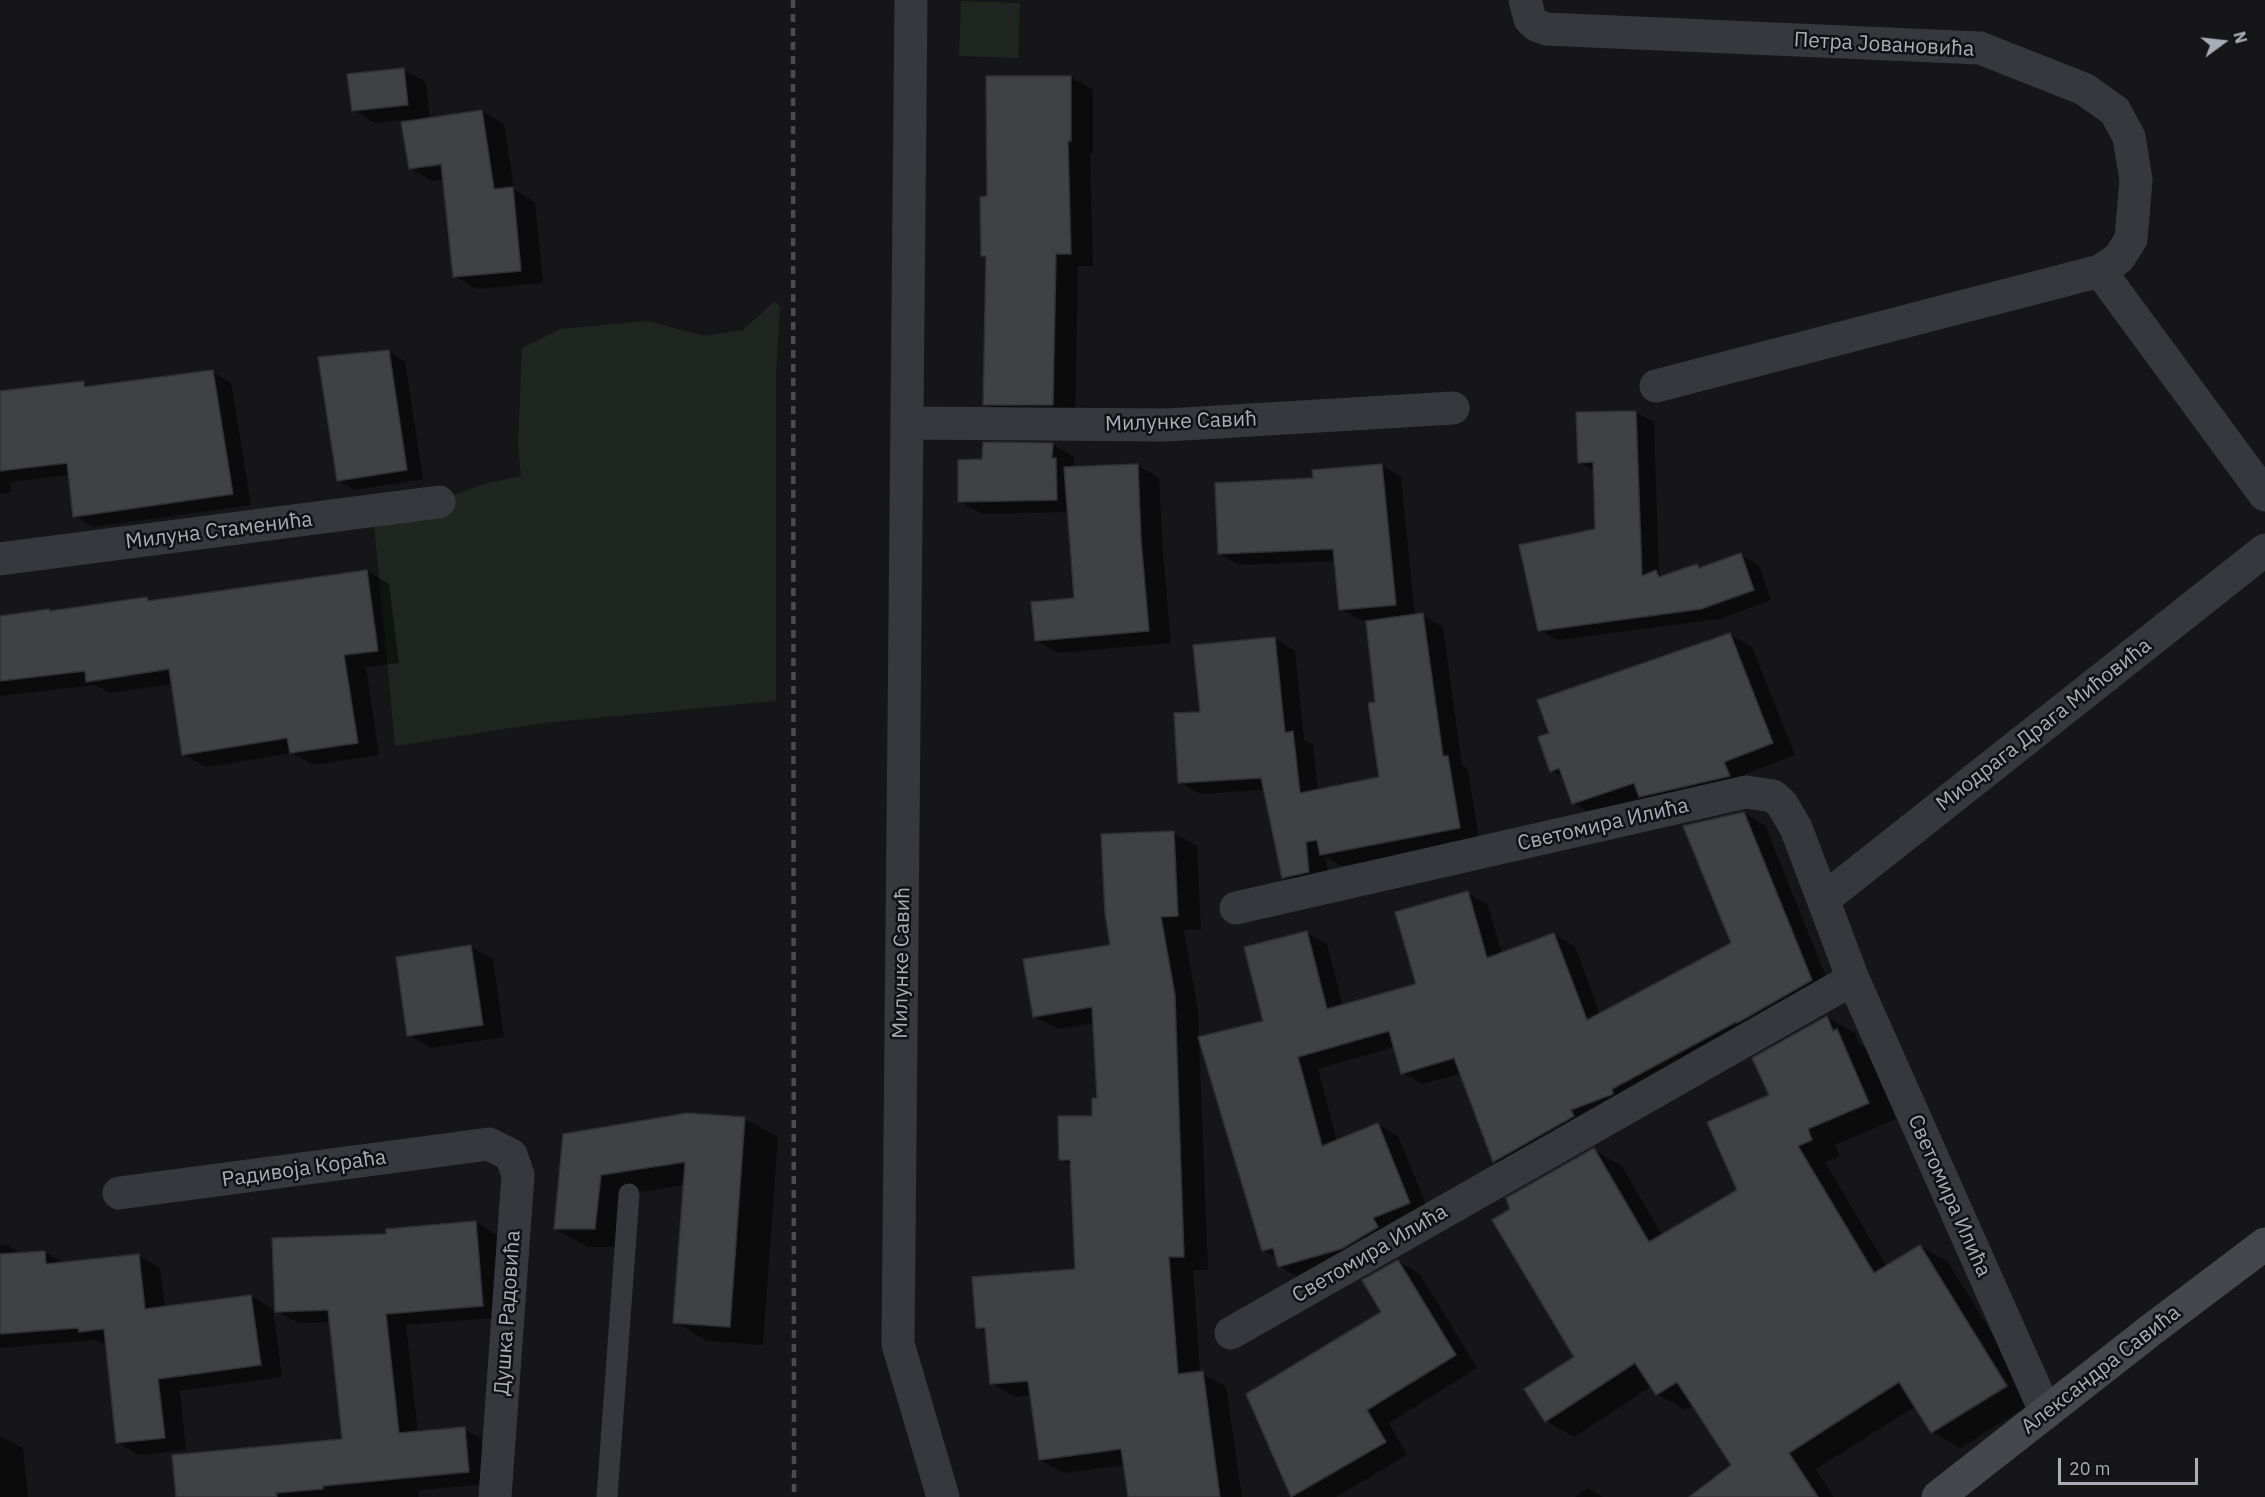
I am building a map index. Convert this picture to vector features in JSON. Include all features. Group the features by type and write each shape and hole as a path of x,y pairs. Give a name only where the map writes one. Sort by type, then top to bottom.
{"main road":[{"name":"Александра Савића","path":"1938,1497 2151,1330 2265,1245"}],"street":[{"name":"Милунке Савић","path":"911,0 898,1344 943,1497"},
{"name":"Петра Јовановића","path":"1525,0 1530,19 1536,26 1546,29 1980,48 2084,89 2115,111 2129,137 2136,180 2131,239 2119,258 2100,271 1656,386"},
{"path":"2100,271 2265,495"},
{"name":"Милунке Савић","path":"908,423 1167,425 1453,408"},
{"name":"Милуна Стаменића","path":"0,560 439,502"},
{"name":"Миодрага Драга Мићовића","path":"1824,899 2265,550"},
{"name":"Светомира Илића","path":"1236,908 1746,792 1773,796 1782,804 1796,828 1853,979 2046,1413"},
{"name":"Светомира Илића","path":"1231,1333 1853,979"},
{"name":"Радивоја Кораћа","path":"119,1194 489,1144"},
{"name":"Душка Радовића","path":"489,1144 511,1155 518,1175 495,1497"}],"lane":[{"path":"607,1497 629,1194"}],"shaded area":[{"path":"961,1 1020,3 1018,58 959,56"},
{"path":"775,301 780,307 776,373 776,701 543,723 395,746 374,524 484,484 521,476 518,445 522,348 560,329 647,321 705,336 743,330"}],"building":[{"path":"404,68 408,105 352,111 347,74"},
{"path":"986,76 1071,76 1071,141 1068,141 1071,254 1056,254 1053,405 983,405 986,256 981,256 980,197 987,196"},
{"path":"482,110 494,189 513,187 521,271 453,277 441,164 409,169 401,122"},
{"path":"389,350 407,470 337,481 318,357"},
{"path":"213,370 233,494 73,517 67,463 0,471 0,391 84,381 84,387"},
{"path":"1636,411 1642,576 1656,570 1659,577 1697,564 1699,568 1741,553 1754,590 1701,609 1538,631 1519,545 1595,529 1593,462 1578,463 1576,412"},
{"path":"983,442 1053,443 1052,458 1056,458 1057,500 958,502 958,460 982,459"},
{"path":"1138,464 1141,539 1149,631 1035,641 1031,602 1074,598 1064,467"},
{"path":"1382,464 1396,605 1339,610 1333,549 1218,554 1215,483 1313,478 1312,470"},
{"path":"367,570 378,651 344,655 358,743 290,753 287,738 182,755 169,669 86,682 85,671 0,681 0,616 147,597 148,601"},
{"path":"1423,613 1443,756 1448,756 1460,828 1320,855 1317,840 1306,842 1309,872 1282,878 1261,778 1178,783 1174,713 1200,712 1193,645 1275,637 1285,733 1293,731 1300,793 1379,777 1368,703 1375,702 1366,621"},
{"path":"1730,633 1773,743 1724,762 1730,776 1639,797 1634,783 1572,804 1559,768 1550,772 1538,737 1549,733 1537,700"},
{"path":"1744,812 1812,980 1737,1023 1612,1089 1613,1094 1571,1110 1574,1116 1493,1162 1454,1058 1401,1074 1389,1031 1298,1057 1322,1146 1378,1123 1410,1203 1373,1218 1378,1227 1341,1249 1278,1267 1273,1248 1262,1251 1198,1037 1263,1021 1244,947 1307,931 1327,1009 1416,984 1395,912 1468,891 1487,958 1554,933 1587,1020 1731,943 1683,826"},
{"path":"1174,831 1178,916 1161,917 1175,995 1184,1257 1169,1257 1178,1374 1203,1371 1220,1497 1128,1497 1121,1449 1039,1460 1028,1381 990,1384 985,1328 976,1328 972,1277 1075,1269 1070,1160 1059,1160 1058,1116 1092,1116 1092,1098 1097,1098 1092,1007 1033,1017 1023,959 1110,945 1105,914 1101,834"},
{"path":"471,945 483,1025 407,1036 396,957"},
{"path":"1827,1016 1833,1031 1837,1029 1869,1103 1808,1129 1812,1140 1798,1146 1874,1273 1920,1245 2007,1386 1931,1433 1899,1382 1789,1453 1818,1497 1689,1497 1731,1465 1677,1382 1656,1395 1635,1363 1545,1422 1524,1389 1574,1357 1492,1220 1510,1209 1506,1198 1594,1148 1649,1242 1737,1190 1707,1122 1769,1095 1752,1058"},
{"path":"687,1113 745,1117 730,1327 673,1323 685,1162 601,1175 595,1229 554,1229 563,1134"},
{"path":"476,1221 483,1306 386,1314 399,1433 465,1427 469,1472 323,1486 323,1489 276,1493 277,1497 176,1497 172,1455 342,1439 328,1310 275,1312 272,1238 386,1234 386,1229"},
{"path":"45,1251 46,1264 139,1254 145,1309 251,1295 261,1365 158,1379 165,1438 116,1443 104,1329 79,1332 78,1328 0,1334 0,1254"},
{"path":"1398,1260 1456,1355 1367,1410 1386,1442 1291,1497 1246,1394 1381,1312 1362,1280"}],"railway":[{"path":"793,0 794,1497"}]}
